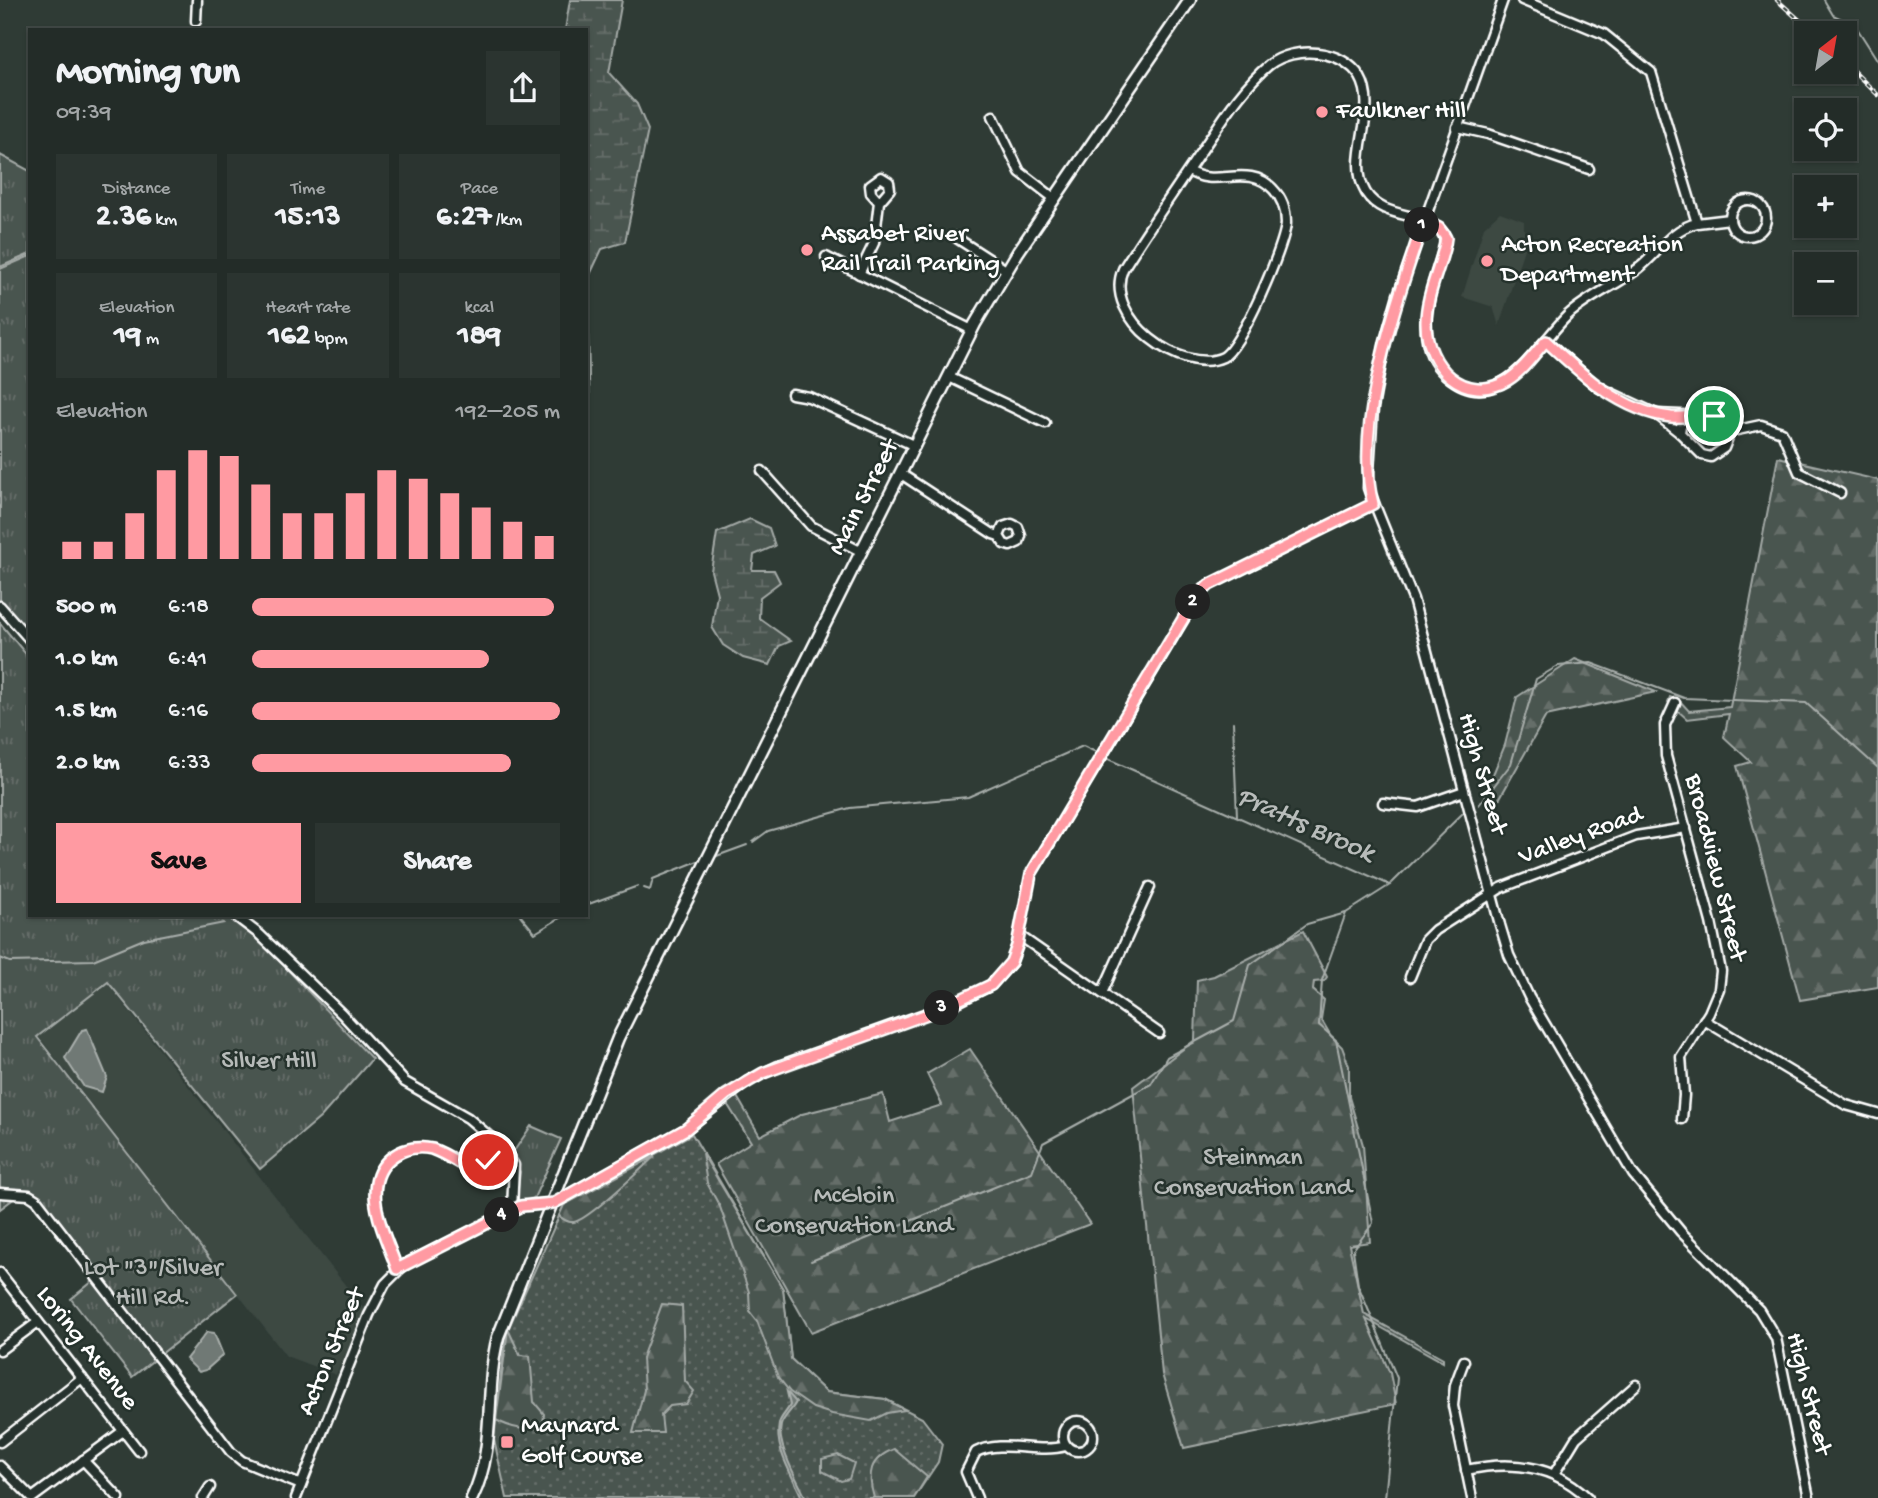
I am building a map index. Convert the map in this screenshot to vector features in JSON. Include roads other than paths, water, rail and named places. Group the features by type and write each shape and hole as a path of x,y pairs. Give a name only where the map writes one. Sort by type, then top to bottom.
{"main road":[{"name":"Main Street","path":"554,1203 618,1038 972,330 1006,270 1190,0"},
{"path":"472,1498 488,1445 491,1375 498,1337 554,1203"}],"street":[{"path":"196,21 197,0"},
{"name":"High Street","path":"1503,0 1423,222 1385,341 1367,471 1373,504 1413,599 1492,893 1517,974 1620,1154 1681,1232 1759,1310 1776,1338 1809,1498"},
{"path":"1521,0 1611,37 1651,72 1697,223"},
{"path":"1189,171 1203,178 1238,174 1256,177 1276,192 1286,215 1284,234 1245,331 1227,354 1207,361 1180,355 1136,326 1123,309 1118,289 1123,269 1230,110 1272,63 1297,55 1329,55 1352,68 1363,84 1365,102 1360,162 1365,191 1383,208 1439,228 1446,238 1426,321 1434,358 1446,375 1469,387 1496,386 1517,373 1574,310 1639,268 1679,229 1697,223 1730,219"},
{"path":"993,116 1023,176 1055,199"},
{"path":"1457,127 1488,134 1589,169"},
{"path":"1748,200 1761,205 1766,219 1760,232 1749,236 1737,233 1730,219 1734,205 1748,200"},
{"path":"859,274 874,243 878,202"},
{"path":"955,237 1006,270"},
{"path":"826,257 972,330"},
{"path":"1546,341 1598,387 1656,414 1702,455 1712,457 1729,441 1724,423 1714,416 1656,414"},
{"path":"949,377 1045,423"},
{"path":"792,394 809,397 915,446"},
{"path":"1680,433 1681,425 1689,417"},
{"path":"1728,432 1761,425 1782,432 1799,472 1840,493"},
{"path":"762,471 811,526 862,552"},
{"path":"901,474 999,536"},
{"path":"554,1203 686,1129 726,1095 755,1077 978,993 1004,972 1011,962 1020,936 1031,874 1196,597 1209,585 1373,504"},
{"path":"0,606 28,638"},
{"name":"Broadview Street","path":"1675,703 1665,724 1665,746 1721,971 1718,989 1704,1020 1681,1057 1684,1095 1682,1119"},
{"path":"1383,803 1418,807 1464,791"},
{"name":"Valley Road","path":"1410,978 1426,940 1435,930 1492,893 1636,836 1686,828"},
{"path":"1102,993 1150,887"},
{"path":"237,917 259,934 342,1014 405,1082 468,1118 503,1148 511,1159 515,1173 512,1210"},
{"path":"1020,936 1158,1033"},
{"path":"1704,1020 1846,1105 1878,1114"},
{"path":"397,1269 374,1198 381,1170 396,1154 416,1147 431,1149 468,1167"},
{"path":"0,1193 29,1195 37,1200 232,1452 242,1461 302,1485"},
{"name":"Acton Street","path":"296,1498 369,1315 382,1289 397,1269 512,1210 528,1204 554,1203"},
{"name":"Loring Avenue","path":"0,1273 139,1451"},
{"path":"0,1350 38,1322"},
{"path":"1464,1361 1453,1396 1472,1498"},
{"path":"0,1442 82,1378"},
{"path":"1554,1474 1576,1438 1636,1385"},
{"path":"0,1466 32,1498 122,1431"},
{"path":"977,1498 966,1472 976,1452 992,1447 1049,1451 1066,1446"},
{"path":"83,1460 119,1498"},
{"path":"1466,1470 1509,1465 1554,1474 1576,1486 1588,1498"},
{"path":"203,1498 210,1487"}],"waterway":[{"path":"1824,0 1833,15 1855,25 1878,61"},
{"name":"Pratts Brook","path":"1479,805 1511,764 1536,679 1558,666 1591,663 1684,698 1806,703 1878,768"},
{"path":"1233,722 1237,816"},
{"name":"Pratts Brook","path":"753,842 768,831 850,808 968,797 1083,746 1098,753"},
{"name":"Pratts Brook","path":"1106,758 1390,885 1466,810"},
{"name":"Pratts Brook","path":"714,857 747,845"},
{"name":"Pratts Brook","path":"644,888 650,890 653,879 698,861"},
{"path":"1385,1498 1397,1378 1358,1285 1353,1250 1373,1223 1336,1040 1319,1025 1322,980 1346,913 1390,885"},
{"name":"Pratts Brook","path":"588,904 638,886"},
{"path":"811,1261 1032,1172 1043,1143 1151,1084 1167,1057 1234,1021 1250,965 1307,924 1346,913"},
{"name":"Pratts Brook","path":"522,917 535,933 562,917"},
{"name":"Pratts Brook","path":"0,958 10,962 93,960 144,939 224,923"}],"railway":[{"path":"1777,0 1801,21"},
{"path":"1857,75 1878,95"}],"place":[{"name":"Faulkner Hill","path":"1322,112"},
{"name":"Assabet River Rail Trail Parking","path":"807,250"},
{"name":"Acton Recreation Department","path":"1487,261"},
{"name":"Maynard Golf Course","path":"507,1442"}],"park label":[{"name":"Silver Hill","path":"269,1062"},
{"name":"Steinman Conservation Land","path":"1253,1174"},
{"name":"McGloin Conservation Land","path":"854,1212"},
{"name":"Lot \"3\"/Silver Hill Rd.","path":"153,1284"}]}
